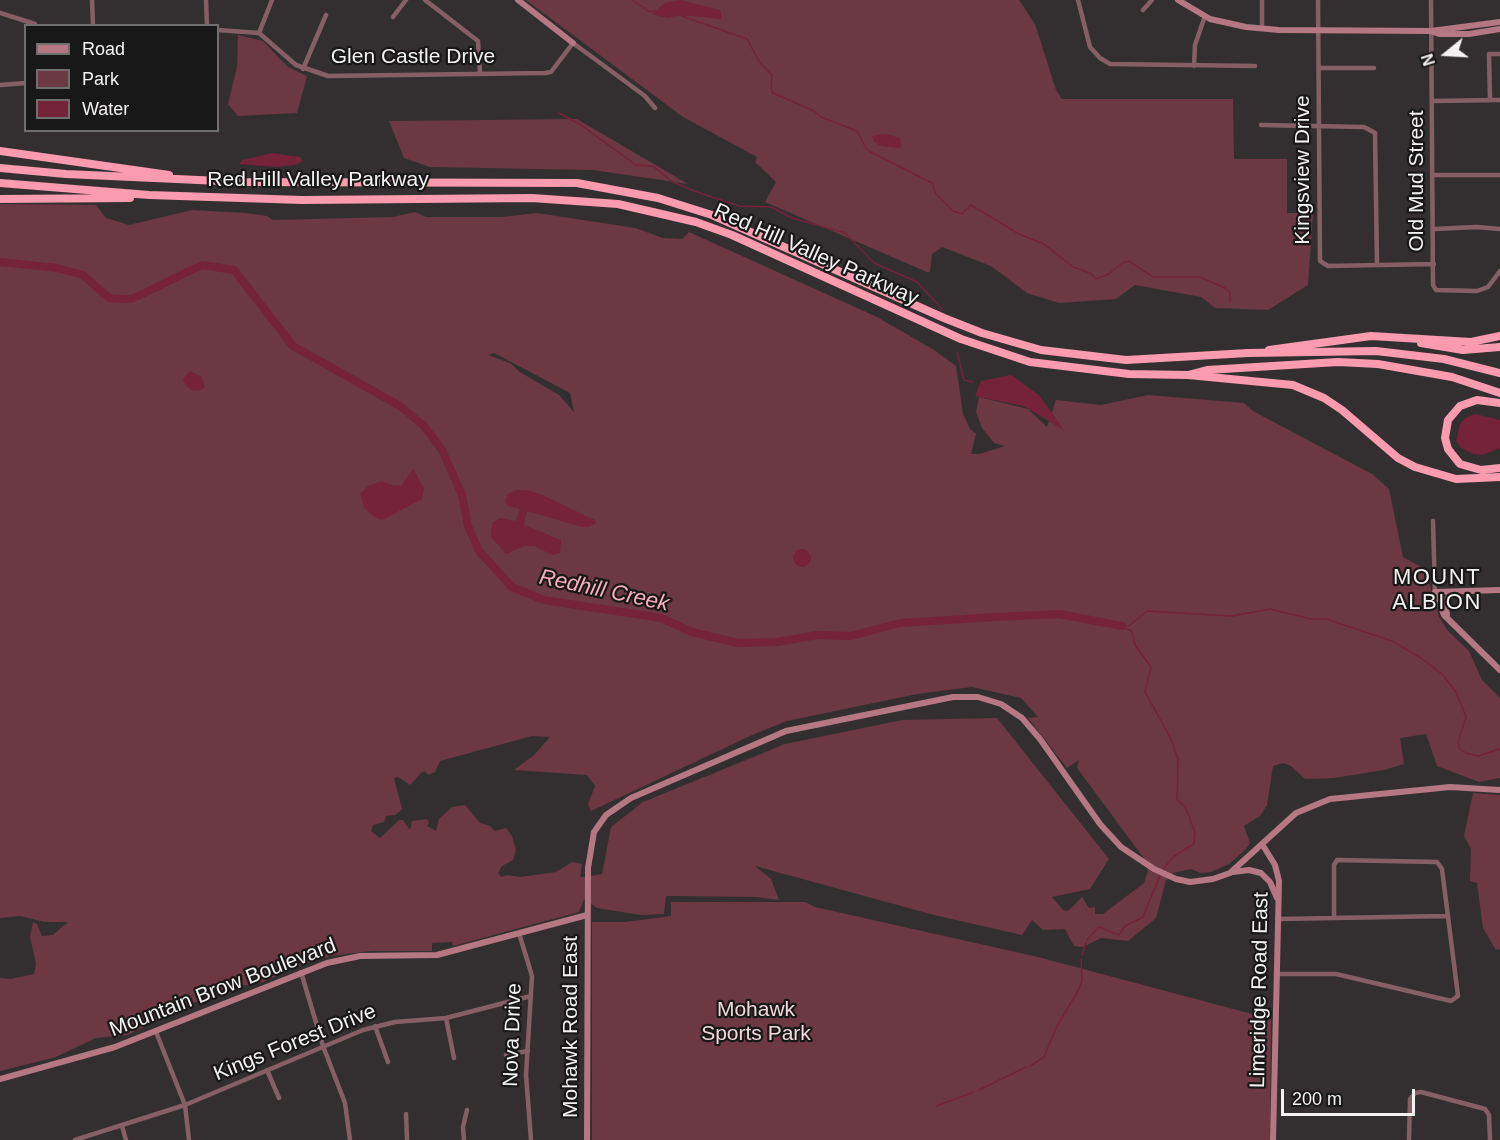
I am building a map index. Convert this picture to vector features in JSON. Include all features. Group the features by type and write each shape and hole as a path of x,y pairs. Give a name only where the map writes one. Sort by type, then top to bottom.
{"highway":[{"path":"0,151 209,181"},
{"name":"Red Hill Valley Parkway","path":"0,168 209,181 558,182 627,190 712,215 982,333 1064,355 1126,360 1338,350 1412,354 1500,373"},
{"name":"Red Hill Valley Parkway","path":"0,183 149,195 302,200 531,198 618,204 696,222 732,235 984,347 1030,362 1129,374 1188,375 1197,370 1338,362 1368,364 1452,377 1500,393"},
{"path":"0,199 128,198 149,195"},
{"path":"1248,353 1330,340 1388,337 1471,342 1500,336"},
{"path":"1388,337 1463,350 1500,347"},
{"path":"1188,375 1279,382 1307,389 1342,410 1398,458 1415,467 1456,479 1500,477"},
{"path":"1500,403 1477,400 1460,406 1448,420 1445,438 1448,449 1460,464 1481,470 1500,470"},
{"path":"1484,479 1500,470"}],"main road":[{"path":"518,0 573,43"},
{"path":"1178,0 1205,16 1246,27 1318,32 1431,31 1500,22"},
{"path":"1431,31 1439,34 1468,34 1500,29"},
{"path":"1500,590 1435,591 1441,610 1500,670"},
{"path":"1454,625 1444,603 1446,598 1456,592"},
{"path":"587,915 591,840 598,824 612,810 631,798 760,741 801,726 933,700 968,696 1001,704 1022,718 1040,739 1100,824 1121,847 1146,864 1181,881 1207,880 1249,870 1261,873 1272,885 1278,902"},
{"path":"1230,873 1296,813 1330,799 1450,787 1500,790"},
{"name":"Limeridge Road East","path":"1262,844 1277,872 1273,1140"},
{"name":"Mountain Brow Boulevard","path":"0,1079 97,1053 156,1032 301,972 345,958 437,955 587,915"},
{"name":"Mohawk Road East","path":"587,915 587,1140"}],"street":[{"path":"92,0 93,24"},
{"path":"206,0 207,24"},
{"path":"219,30 259,33 272,0"},
{"path":"393,17 406,0"},
{"path":"425,0 478,41 480,73"},
{"path":"1078,0 1090,47 1104,61 1122,66 1255,66"},
{"path":"1143,10 1152,0"},
{"path":"1262,0 1262,28"},
{"name":"Kingsview Drive","path":"1318,0 1320,261 1328,266 1434,264"},
{"name":"Old Mud Street","path":"1431,0 1433,285 1436,290 1477,291 1488,287 1500,271"},
{"path":"0,13 35,24"},
{"path":"303,69 326,15"},
{"path":"1194,66 1195,45 1205,16"},
{"name":"Glen Castle Drive","path":"259,33 287,59 303,69 328,76 551,72 573,43"},
{"path":"573,43 645,96 654,108"},
{"path":"1490,100 1490,54 1500,54"},
{"path":"1318,68 1374,68"},
{"path":"0,85 24,83"},
{"path":"1432,101 1500,100"},
{"path":"1261,125 1364,127 1375,133 1377,265"},
{"path":"1433,175 1500,175"},
{"path":"1434,229 1477,227 1500,229"},
{"path":"1433,521 1435,591"},
{"path":"1276,974 1336,974 1451,1001 1455,1000 1458,992 1442,869 1437,862 1354,862 1340,859 1334,865 1334,918"},
{"path":"1277,919 1448,916"},
{"name":"Nova Drive","path":"519,933 532,976 526,1075 531,1140"},
{"path":"301,972 323,1046 345,1103 350,1140"},
{"name":"Kings Forest Drive","path":"75,1140 185,1104 375,1026 446,1018 531,996"},
{"path":"446,1018 454,1058"},
{"path":"375,1026 388,1062"},
{"path":"156,1032 185,1104 189,1140"},
{"path":"506,1055 528,1051"},
{"path":"267,1070 279,1098"},
{"path":"1409,1140 1410,1099 1415,1093 1421,1092 1485,1109 1489,1115 1490,1140"},
{"path":"464,1140 463,1127 467,1110"},
{"path":"406,1114 407,1140"},
{"path":"122,1126 126,1140"}],"green space":[{"path":"526,0 1019,0 1035,24 1056,90 1062,99 1233,99 1234,159 1287,159 1287,213 1313,213 1308,285 1268,310 1215,308 1201,297 1135,285 1116,299 1059,303 1027,293 991,266 942,247 932,254 930,272 927,272 765,202 776,182 755,162 757,157 683,117"},
{"path":"238,35 263,41 288,67 307,76 297,113 238,116 228,104 237,67"},
{"path":"577,119 688,184 593,170 430,167 404,158 389,121"},
{"path":"0,204 96,205 106,218 129,225 192,210 246,213 267,216 273,220 393,217 415,212 426,217 501,217 537,213 635,228 663,238 682,239 689,232 877,317 934,350 956,366 963,414 970,429 976,434 971,454 979,454 1005,446 994,443 982,428 976,412 979,397 1028,409 1047,427 1056,400 1101,405 1148,395 1244,403 1253,411 1372,474 1389,489 1403,557 1425,569 1439,617 1448,631 1469,651 1482,680 1500,698 1500,778 1479,782 1437,766 1426,734 1400,738 1404,764 1384,770 1334,778 1305,779 1291,766 1283,763 1273,766 1267,805 1260,816 1244,826 1250,843 1246,849 1229,864 1211,872 1200,873 1191,869 1173,873 1166,880 1156,918 1128,941 1101,938 1083,947 1074,946 1065,929 1043,930 1032,920 1022,935 934,915 755,866 771,879 779,900 756,897 666,896 664,914 641,915 597,908 584,899 579,912 453,946 452,942 432,943 432,951 371,951 331,956 298,966 263,982 235,987 190,1004 128,1035 96,1038 56,1057 0,1071 0,978 11,979 34,974 36,964 30,937 33,922 37,924 42,936 53,935 68,922 45,922 20,916 0,918","holes":["494,353 570,393 574,412 559,395 520,372 510,363 488,355","972,687 1021,698 1038,717 1028,718 1067,768 1079,760 1077,768 1143,857 1148,871 1144,883 1103,914 1095,914 1095,907 1089,908 1082,897 1068,911 1063,910 1052,897 1090,889 1109,859 997,718 902,720 785,744 643,802 611,827 602,874 580,877 582,864 572,862 556,872 501,877 498,873 502,866 513,860 516,850 512,836 506,828 495,831 490,826 480,823 465,805 452,807 439,819 436,831 427,826 429,823 427,819 412,821 410,830 403,820 399,820 380,838 371,831 373,825 384,822 386,816 395,815 402,809 394,778 398,777 410,785 421,773 425,771 428,775 435,772 440,761 532,736 550,737 534,755 514,770 587,775 595,786 588,804 591,811 750,736 787,721 917,694"]},
{"path":"1473,793 1500,795 1500,949 1496,950 1483,928 1477,883 1470,881 1471,849 1464,836"},
{"name":"Mohawk Sports Park","path":"671,902 805,902 815,907 1038,957 1271,1019 1270,1140 592,1140 592,922 625,922 671,916"}],"water":[{"path":"681,0 720,10 722,19 680,15 667,18 652,14 665,3"},
{"path":"886,134 900,138 901,148 881,146 874,142 872,136"},
{"path":"272,153 300,157 303,161 295,165 277,167 239,164 242,160"},
{"path":"190,371 202,377 205,388 198,391 191,390 185,385 183,379"},
{"path":"1011,375 1039,395 1064,430 1023,406 975,396 981,381"},
{"path":"1475,414 1500,420 1500,448 1482,455 1473,454 1460,447 1456,441 1460,424 1465,418"},
{"path":"413,469 424,488 422,499 382,520 374,517 364,508 360,494 368,486 381,481 394,486 402,485"},
{"path":"516,490 527,490 542,495 595,520 596,523 589,527 582,527 527,511 524,525 561,540 560,553 553,555 534,546 524,546 506,554 491,537 491,529 493,522 500,518 516,521 520,509 508,506 505,501 508,494"},
{"path":"802,549 808,552 811,558 808,564 802,567 796,564 793,558 796,552"}],"waterway":[{"path":"632,0 650,12 655,10"},
{"path":"679,15 747,39 760,63 772,75 773,93 814,111 821,117 857,131 867,150 932,183 936,194 953,211 962,214 971,205 1019,234 1044,244 1073,267 1090,273 1096,279 1109,274 1122,263 1129,261 1153,277 1200,277 1225,288 1230,293 1230,302"},
{"path":"559,113 581,125 636,165 653,166 671,181 694,191 739,206 771,207 792,218 845,233 874,263 917,282 943,310"},
{"name":"Redhill Creek","path":"0,262 57,268 83,275 109,298 121,299 132,299 202,265 234,270 293,346 400,406 424,426 442,450 462,495 468,526 479,551 512,587 544,600 661,618 692,632 737,643 777,642 817,635 851,636 900,623 1059,614 1122,626"},
{"path":"957,352 964,380 973,382"},
{"name":"Redhill Creek","path":"1122,626 1129,626 1147,611 1232,616 1270,609 1311,619 1326,619 1392,641 1421,658 1443,675 1456,692 1466,717 1458,742 1460,749 1478,756 1500,749"},
{"path":"1122,627 1132,631 1135,645 1151,667 1145,692 1170,737 1178,759 1177,800 1185,806 1195,832 1194,844 1174,856 1162,871"},
{"path":"1087,940 1099,927 1119,935 1125,926 1143,917 1160,875"},
{"path":"1082,955 1086,943"},
{"path":"1030,1066 1044,1057 1057,1026 1078,991 1082,981 1081,959"},
{"path":"979,1090 1026,1067"},
{"path":"936,1106 974,1092"}],"district":[{"name":"MOUNT ALBION","path":"1437,590"}]}
